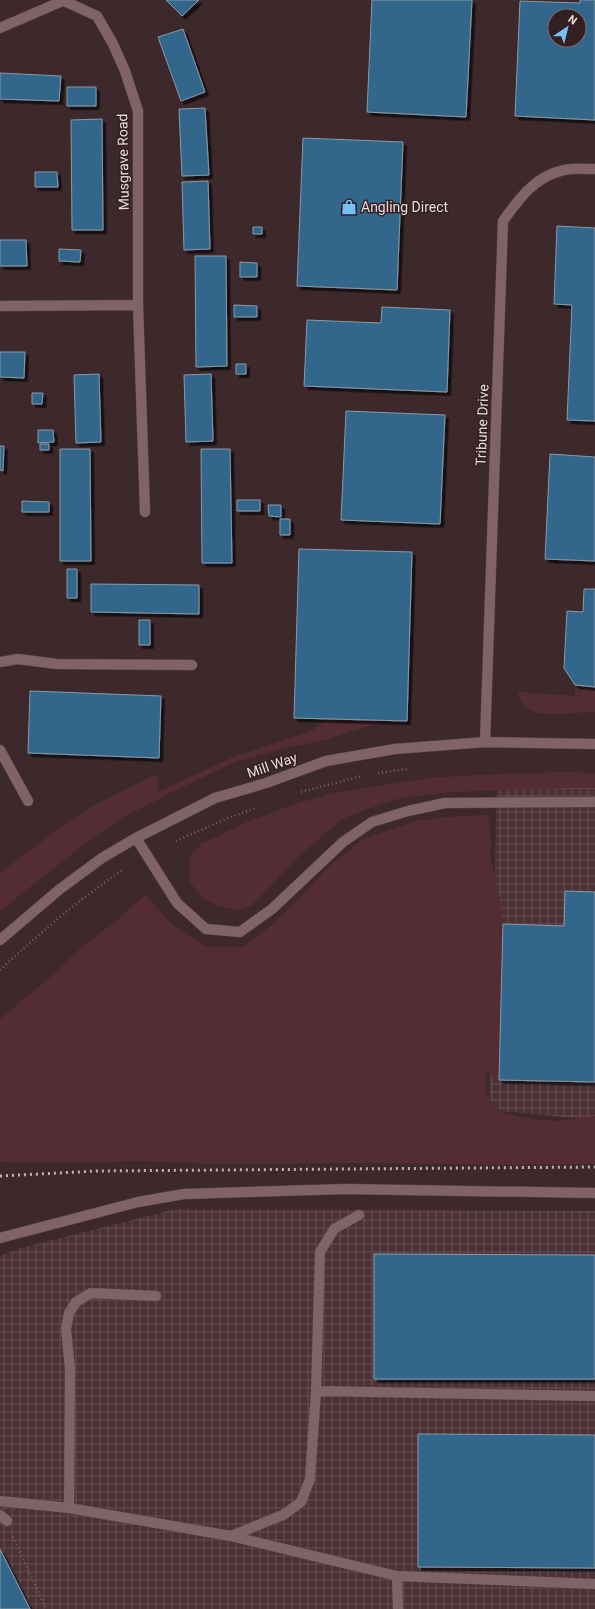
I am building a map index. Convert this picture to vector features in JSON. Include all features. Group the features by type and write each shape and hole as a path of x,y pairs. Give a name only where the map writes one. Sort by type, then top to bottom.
{"street":[{"path":"0,28 65,0"},
{"name":"Musgrave Road","path":"65,0 97,16 113,44 125,70 138,111 138,305 145,512"},
{"name":"Tribune Drive","path":"485,742 503,221 520,196 540,179 564,170 595,169"},
{"path":"0,306 138,305"},
{"path":"0,662 18,659 57,664 192,666"},
{"name":"Mill Way","path":"0,940 60,889 96,862 136,838 215,798 266,783 326,761 395,749 485,742 595,744"},
{"path":"0,750 28,801"},
{"path":"136,838 177,903 206,929 240,932 272,909 343,842 372,822 408,811 445,803 595,802"},
{"path":"0,1238 138,1202 184,1194 346,1189 595,1193"},
{"path":"231,1536 283,1515 301,1502 310,1479 316,1391 320,1252 334,1229 359,1216"},
{"path":"69,1508 70,1369 66,1329 69,1313 76,1302 91,1293 156,1296"},
{"path":"316,1391 595,1396"},
{"path":"0,1501 69,1508 231,1536 397,1576 595,1584"},
{"path":"397,1576 398,1609"}],"path":[{"path":"371,774 408,769"},
{"path":"298,793 363,775"},
{"path":"0,970 37,937 107,881 147,854 228,818 263,805"},
{"path":"2,1519 15,1542 46,1609"}],"shaded area":[{"path":"575,685 595,687 595,712 562,714 538,713 529,709 522,702 518,692 575,696"},
{"path":"327,719 384,721 325,740 286,748 235,762 172,792 124,817 87,842 0,911 0,873 69,821 95,805 157,774 158,792 233,757 312,731"},
{"path":"563,772 595,773 595,788 450,792 401,798 342,819 301,854 251,906 236,910 218,906 202,898 190,882 189,857 201,844 245,823 292,805 334,793 429,778"},
{"path":"497,782 595,784 595,1120 489,1110"},
{"path":"488,815 491,839 490,859 500,898 503,924 499,1083 487,1071 485,1084 486,1093 495,1106 506,1114 539,1120 558,1121 595,1116 595,1164 217,1164 135,1161 87,1163 0,1162 0,1019 54,974 83,946 116,921 145,895 174,926 206,947 244,947 267,929 303,895 329,866 365,838 416,821 448,817"},
{"path":"176,1209 595,1211 595,1609 0,1609 0,1256 21,1248"}],"building":[{"path":"166,0 199,0 182,16"},
{"path":"372,0 472,0 466,117 367,112"},
{"path":"580,0 595,0 595,120 515,116 520,1 580,3"},
{"path":"183,29 205,92 181,101 158,37"},
{"path":"0,73 61,76 59,101 0,99"},
{"path":"67,87 96,87 96,106 67,106"},
{"path":"205,108 209,175 182,176 179,109"},
{"path":"102,119 103,230 72,230 71,120"},
{"path":"303,138 403,142 397,290 297,286"},
{"path":"35,172 57,172 58,187 35,187"},
{"path":"208,181 210,249 184,250 182,182"},
{"path":"557,226 595,228 595,421 567,420 572,305 554,304"},
{"path":"253,227 262,227 262,234 253,234"},
{"path":"0,240 26,240 27,266 0,266"},
{"path":"59,249 81,250 80,262 59,261"},
{"path":"195,256 226,256 227,366 196,367"},
{"path":"240,262 257,263 257,277 240,277"},
{"path":"234,305 257,306 257,317 234,317"},
{"path":"382,307 450,310 447,392 304,386 307,320 381,323"},
{"path":"0,352 25,352 24,378 0,377"},
{"path":"236,364 246,364 246,374 236,374"},
{"path":"99,374 101,442 76,443 74,375"},
{"path":"211,374 213,441 186,442 184,375"},
{"path":"32,393 43,393 42,404 32,404"},
{"path":"346,411 445,415 440,524 341,520"},
{"path":"38,430 53,430 54,442 38,443"},
{"path":"40,444 49,444 49,450 40,450"},
{"path":"0,446 4,446 3,471 0,470"},
{"path":"60,449 90,449 91,561 60,561"},
{"path":"201,449 230,449 232,563 202,563"},
{"path":"550,454 595,457 595,561 545,559"},
{"path":"237,500 260,500 260,511 237,511"},
{"path":"22,501 49,502 49,512 22,512"},
{"path":"268,505 281,505 281,517 269,516"},
{"path":"280,519 290,519 290,535 280,535"},
{"path":"299,549 412,552 407,721 294,718"},
{"path":"67,569 77,569 77,598 67,598"},
{"path":"91,584 199,585 199,614 91,612"},
{"path":"584,589 595,589 595,687 575,685 564,668 567,611 583,612"},
{"path":"139,620 150,620 150,645 139,645"},
{"path":"30,691 161,696 159,758 28,753"},
{"path":"565,891 595,892 595,1082 499,1080 503,924 564,926"},
{"path":"374,1254 595,1255 595,1379 374,1379"},
{"path":"418,1434 595,1435 595,1568 418,1567"},
{"path":"0,1549 30,1609 0,1609"}],"railway":[{"path":"0,1176 97,1171 595,1167"}],"place":[{"name":"Angling Direct","path":"349,207"}]}
